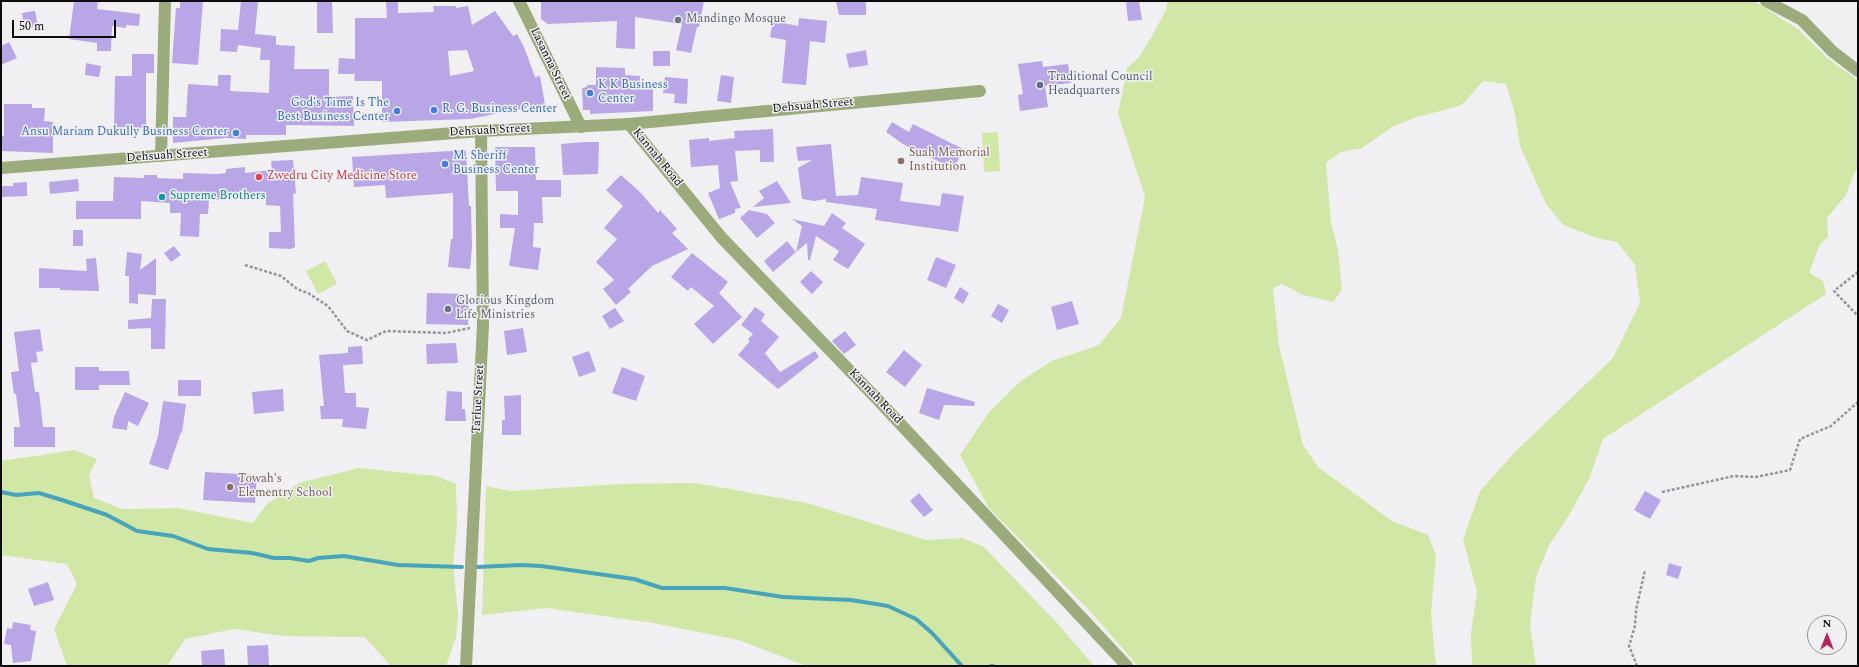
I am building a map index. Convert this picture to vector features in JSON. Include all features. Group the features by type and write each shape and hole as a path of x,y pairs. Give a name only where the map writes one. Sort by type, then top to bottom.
{"street":[{"path":"161,156 165,1"},
{"name":"Lasanna Street","path":"519,1 581,127"},
{"path":"1766,1 1802,20 1832,51 1858,71"},
{"name":"Dehsuah Street","path":"1,168 481,131 629,124 980,91"},
{"name":"Kannah Road","path":"629,124 721,237 878,399 1127,666"},
{"name":"Tarlue Street","path":"466,666 482,325 481,131"}],"path":[{"path":"245,265 281,276 297,289 308,293 328,306 347,331 367,340 386,331 446,333 482,325"},
{"path":"1858,272 1834,291 1858,316"},
{"path":"1662,492 1734,476 1756,477 1790,470 1800,439 1831,426 1858,402"},
{"path":"1637,666 1629,646 1635,626 1636,610 1645,570"}],"green space":[{"path":"1168,1 1754,1 1799,30 1826,57 1858,81 1858,167 1846,195 1827,218 1828,237 1820,244 1809,273 1823,281 1826,294 1603,439 1589,479 1568,517 1549,545 1536,577 1530,626 1536,666 1472,666 1471,633 1477,591 1463,540 1480,491 1514,453 1613,358 1640,303 1635,265 1617,242 1597,238 1563,225 1546,204 1520,146 1515,114 1506,84 1483,81 1462,105 1414,118 1392,127 1362,148 1341,152 1326,163 1331,222 1338,250 1342,290 1333,302 1303,295 1282,284 1273,288 1279,346 1303,445 1318,467 1392,521 1428,535 1436,555 1431,614 1436,666 1138,666 1090,611 989,508 960,455 990,411 1022,380 1052,361 1099,345 1121,318 1145,197 1118,114 1127,68 1139,57 1152,36 1166,10"},
{"path":"998,132 1000,171 984,172 982,133"},
{"path":"325,261 337,284 318,294 306,271"},
{"path":"75,450 97,459 89,475 94,498 122,509 178,508 253,523 267,504 299,483 359,468 436,476 456,484 457,526 453,564 458,614 456,637 446,666 391,666 365,637 283,636 234,629 185,639 167,666 67,666 54,629 77,584 67,564 1,555 1,461"},
{"path":"696,483 807,503 926,540 962,538 984,547 1058,624 1094,666 806,666 739,640 653,623 546,608 482,615 486,486 510,491 621,484"}],"building":[{"path":"74,1 98,1 97,9 140,14 139,26 126,25 126,28 112,26 111,51 97,51 97,43 69,39"},
{"path":"203,1 198,65 172,63 176,8 180,8 180,2"},
{"path":"241,1 258,1 255,34 276,36 276,45 295,46 294,69 329,69 329,97 353,96 354,126 286,125 286,135 246,135 246,139 225,138 173,143 173,117 186,117 188,84 218,86 218,75 231,75 230,91 269,93 270,60 260,60 261,48 238,45 237,52 220,51 221,29 238,30"},
{"path":"317,1 332,1 333,33 317,33"},
{"path":"541,1 704,1 699,27 697,27 691,53 676,50 682,24 635,17 635,49 616,48 617,21 548,24 541,19"},
{"path":"836,1 866,1 866,15 839,15"},
{"path":"1126,1 1139,1 1142,20 1128,21"},
{"path":"386,2 398,2 398,13 434,12 433,6 456,6 456,8 468,6 472,25 495,11 513,36 517,34 524,47 535,77 540,76 545,104 470,119 382,122 382,81 354,81 355,74 338,74 339,58 355,59 355,18 387,18","holes":["467,50 474,71 450,76 448,51"]},
{"path":"35,11 38,26 24,28 22,13"},
{"path":"799,18 827,21 825,43 810,41 806,85 782,83 786,40 770,37 773,21 798,26"},
{"path":"9,42 17,58 1,65 1,46"},
{"path":"866,50 868,65 849,68 846,54"},
{"path":"653,51 670,51 670,66 653,66"},
{"path":"132,54 154,54 154,73 146,73 146,128 114,127 115,76 132,76"},
{"name":"Traditional Council Headquarters","path":"1042,61 1043,67 1068,64 1071,83 1045,86 1048,107 1020,111 1018,95 1023,94 1018,64"},
{"path":"86,63 101,66 99,77 85,75"},
{"path":"596,67 625,68 625,75 640,76 639,89 653,88 653,111 590,114 590,110 583,110 582,88 587,87 587,85 596,85"},
{"path":"721,75 734,77 731,103 717,101"},
{"path":"665,77 688,79 687,104 674,103 675,94 663,93"},
{"path":"4,104 32,104 32,108 45,108 44,121 53,122 53,153 1,151 1,136 4,136"},
{"path":"892,122 909,132 913,124 963,149 954,169 903,144 886,132"},
{"path":"773,129 774,162 760,162 760,150 735,151 738,181 730,182 741,208 735,209 735,213 719,219 708,193 720,188 718,165 691,167 689,140 709,138 709,141 735,138 734,131"},
{"path":"599,142 598,174 563,175 561,144"},
{"path":"831,144 836,196 858,195 861,177 903,183 900,201 940,206 942,193 964,196 958,232 875,220 877,209 826,202 826,199 814,201 802,199 798,168 812,160 798,161 796,147"},
{"path":"495,147 535,147 536,180 561,180 561,197 542,197 543,223 534,223 533,247 541,248 538,270 509,266 515,228 500,228 500,214 518,215 518,191 496,191"},
{"path":"466,150 469,206 471,206 472,247 470,269 448,267 451,239 453,239 453,193 386,198 385,185 354,187 352,157"},
{"path":"293,160 296,193 293,194 295,247 291,249 269,248 269,232 281,232 280,206 266,205 266,197 209,200 208,214 200,214 199,237 180,236 181,213 170,213 170,203 141,201 141,219 76,219 76,201 113,201 114,177 144,178 144,175 157,175 157,178 183,179 183,173 218,174 226,173 226,169 245,167 245,173 272,170 271,161"},
{"path":"621,175 641,193 658,213 660,210 677,229 672,233 688,249 652,266 628,289 631,292 616,305 603,289 614,280 596,262 617,239 604,228 623,206 606,190"},
{"path":"78,179 79,191 50,194 49,182"},
{"path":"777,181 791,203 753,207 764,198 759,191"},
{"path":"27,182 27,196 1,197 1,186 13,186 13,183"},
{"path":"749,210 767,214 775,223 757,238 740,218"},
{"path":"832,213 846,223 842,228 865,244 848,269 833,260 839,251 816,236 810,260 808,260 807,243 796,252 802,226 792,219 824,226"},
{"path":"73,230 83,230 83,246 73,246"},
{"path":"787,241 796,252 773,272 764,261"},
{"path":"174,246 181,255 171,262 164,253"},
{"path":"127,252 142,254 140,270 156,258 156,295 138,294 138,304 129,303 129,276 125,276"},
{"path":"692,253 728,282 719,293 742,317 713,344 694,324 714,306 691,287 688,291 671,277"},
{"path":"936,257 956,265 946,288 927,280"},
{"path":"96,258 99,291 39,288 39,268 87,271 86,259"},
{"path":"811,271 823,282 812,294 800,282"},
{"path":"960,287 969,293 963,304 954,298"},
{"name":"Glorious Kingdom Life Ministries","path":"427,293 469,294 468,325 426,324"},
{"path":"152,299 166,299 165,349 151,349 151,328 128,329 128,320 151,318"},
{"path":"1072,301 1079,324 1057,330 1051,307"},
{"path":"998,304 1009,310 1002,323 991,316"},
{"path":"755,307 765,314 761,321 779,337 765,353 780,372 815,351 819,357 778,389 738,355 750,341 748,339 753,334 741,325"},
{"path":"615,308 624,321 610,329 602,316"},
{"path":"523,328 527,352 507,355 504,331"},
{"path":"40,329 43,351 36,352 38,362 31,363 35,392 39,392 43,427 55,427 55,447 14,447 14,427 20,427 16,394 14,394 11,372 19,371 14,332"},
{"path":"845,331 856,345 844,354 832,341"},
{"path":"456,343 458,363 427,364 426,344"},
{"path":"362,346 363,364 343,365 345,393 356,393 356,407 369,408 366,429 342,427 343,419 321,419 320,406 324,406 319,355 348,353 348,347"},
{"path":"904,350 922,365 905,387 886,372"},
{"path":"589,351 596,371 579,377 572,357"},
{"path":"75,367 99,367 99,371 129,371 130,385 99,385 99,390 75,390"},
{"path":"622,367 645,376 636,401 612,393"},
{"path":"178,380 201,380 201,396 178,396"},
{"path":"927,388 975,402 974,406 944,405 939,420 919,413"},
{"path":"283,389 284,411 254,414 252,392"},
{"path":"447,391 462,392 462,409 465,409 466,421 445,421"},
{"path":"125,392 149,403 138,426 128,421 127,430 112,428 114,417"},
{"path":"521,395 521,435 502,435 502,420 505,420 504,396"},
{"path":"163,401 186,404 182,433 181,432 168,470 149,464 158,436"},
{"name":"Towah's Elementry School","path":"205,472 257,475 255,503 203,500"},
{"path":"1645,491 1661,500 1650,519 1634,510"},
{"path":"919,493 933,510 924,517 910,501"},
{"path":"1669,563 1682,567 1678,579 1666,575"},
{"path":"48,582 54,600 34,606 28,589"},
{"path":"13,622 31,625 30,630 36,631 31,661 13,663 11,645 4,644 7,628 12,629"},
{"path":"268,645 269,666 248,666 247,646"},
{"path":"224,649 225,666 202,666 201,651"}],"waterway":[{"path":"1,492 16,495 39,493 107,515 137,531 173,536 208,549 252,553 274,558 290,558 309,561 318,558 344,556 398,565 462,567"},
{"path":"477,567 521,565 541,566 634,579 662,588 725,588 783,597 851,600 888,606 916,619 932,633 962,666"}],"place":[{"name":"Mandingo Mosque","path":"678,20"},
{"name":"Traditional Council Headquarters","path":"1040,85"},
{"name":"K K Business Center","path":"590,93"},
{"name":"R. G. Business Center","path":"434,110"},
{"name":"God's Time Is The Best Business Center","path":"397,111"},
{"name":"Ansu Mariam Dukully Business Center","path":"236,133"},
{"name":"Suah Memorial Institution","path":"901,161"},
{"name":"M. Sheriff Business Center","path":"445,164"},
{"name":"Zwedru City Medicine Store","path":"259,177"},
{"name":"Supreme Brothers","path":"162,197"},
{"name":"Glorious Kingdom Life Ministries","path":"448,309"},
{"name":"Towah's Elementry School","path":"230,487"}]}
